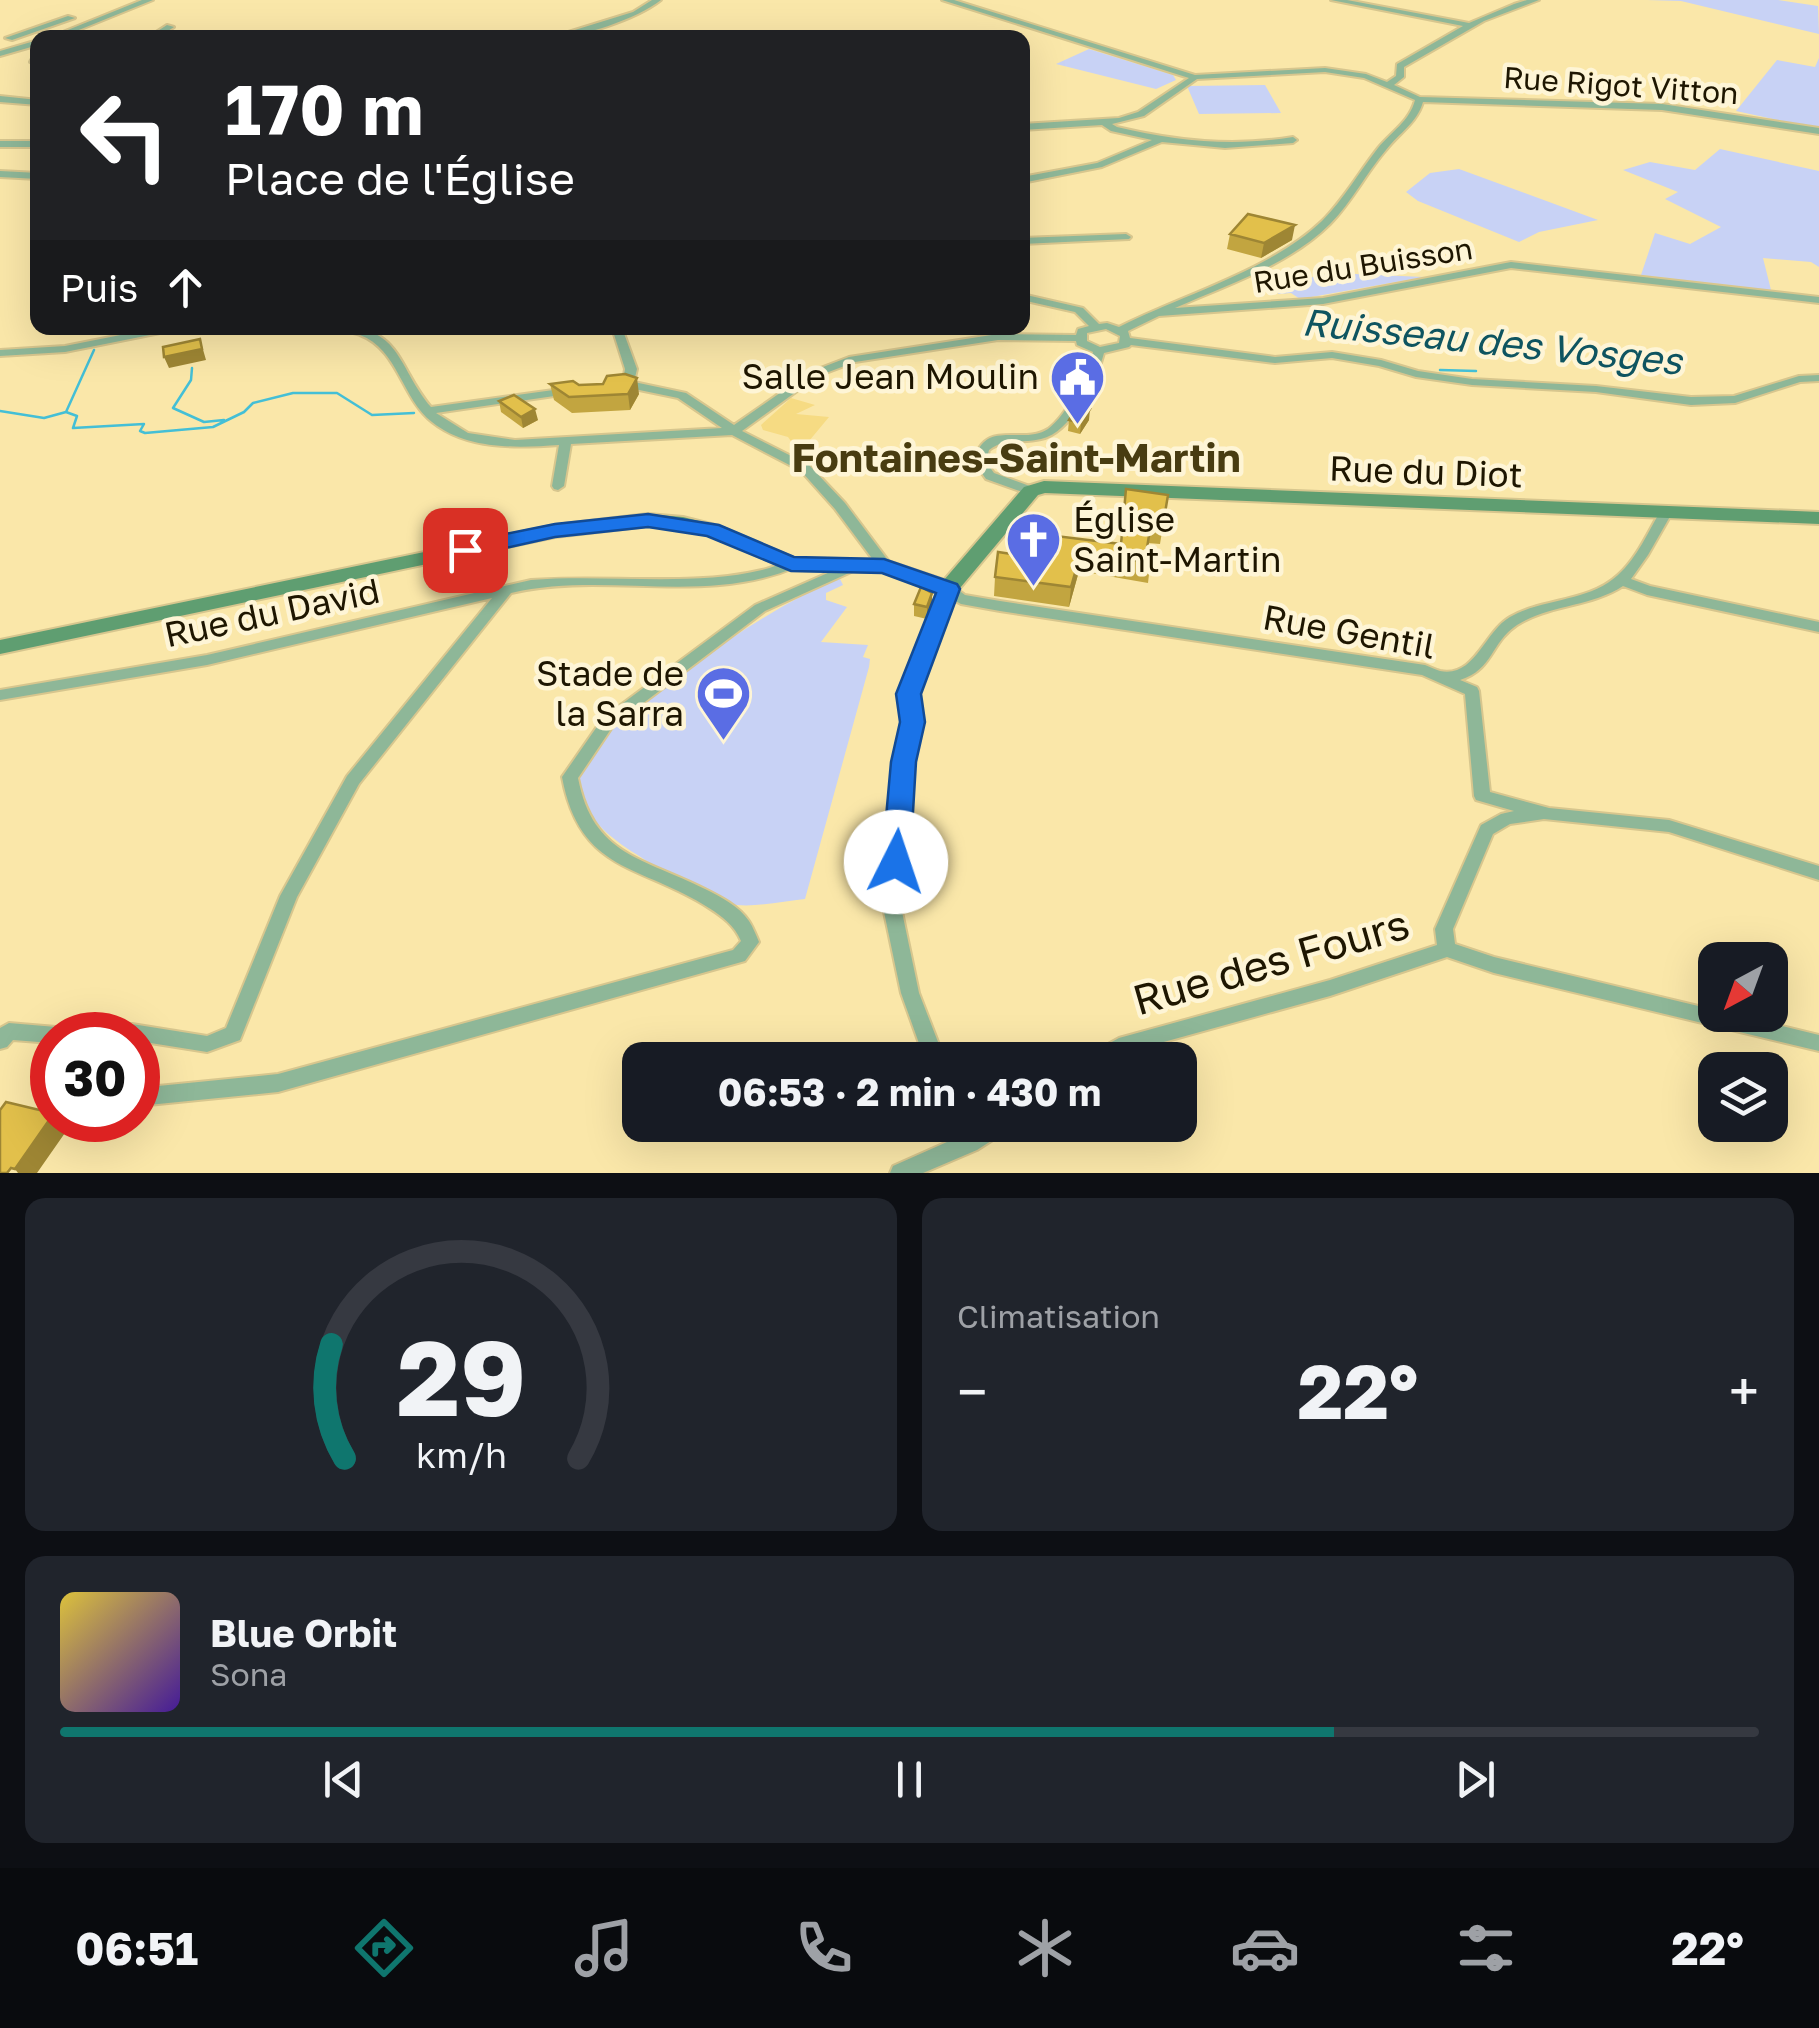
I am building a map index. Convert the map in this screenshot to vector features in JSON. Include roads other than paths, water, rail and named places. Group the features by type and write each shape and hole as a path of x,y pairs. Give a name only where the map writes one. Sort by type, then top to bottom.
{"street":[{"path":"72,30 149,0"},
{"path":"580,30 636,14 657,0"},
{"path":"368,335 387,346 427,411 450,429 483,440 566,442 734,431 808,378 853,358 998,338 1078,338 1085,346 1099,351 1114,350 1124,336 1153,313 1276,257 1315,232 1340,208 1419,104 1390,84 1324,70 1195,77 946,0"},
{"path":"1336,0 1469,25"},
{"path":"1390,84 1400,78 1400,66 1469,25 1495,10 1535,0"},
{"path":"3,35 70,18"},
{"path":"166,30 170,28"},
{"path":"3,35 26,46"},
{"path":"0,54 30,45"},
{"path":"1030,127 1105,123 1141,114 1195,77"},
{"path":"0,99 30,103"},
{"name":"Rue Rigot Vitton","path":"1419,104 1662,106 1819,130"},
{"path":"1105,123 1114,129 1160,140 1223,146 1293,140"},
{"path":"1030,178 1099,165 1160,140"},
{"path":"0,144 30,144"},
{"path":"0,174 30,176"},
{"path":"1030,241 1126,237"},
{"name":"Rue du Buisson","path":"1153,313 1323,302 1512,266 1791,295"},
{"path":"1791,295 1819,302"},
{"path":"1030,298 1079,310 1094,320 1095,326"},
{"path":"1078,338 1082,331 1095,326 1124,336 1275,360 1332,355 1472,382 1692,401 1736,399 1800,379 1819,378"},
{"path":"0,353 64,349 135,335"},
{"path":"620,335 632,369 628,384"},
{"path":"928,1042 910,993 888,888 896,862 904,762 913,722 909,694 948,589 1031,492 990,476 980,462 983,448 1008,435 1039,435 1053,430 1090,380 1099,351"},
{"path":"608,386 628,384 682,395 734,431 805,468 840,506 884,566"},
{"path":"427,411 589,388"},
{"path":"558,486 566,442"},
{"name":"Rue du Diot","path":"1031,492 1060,487 1819,518"},
{"path":"1440,676 1460,677 1473,672 1491,641 1510,622 1622,581 1666,513"},
{"path":"0,647 555,530 612,522 648,520 712,530 791,564 884,566 948,589"},
{"name":"Rue du David","path":"0,695 207,660 560,580 712,580 769,574 791,564"},
{"path":"160,1095 278,1083 738,956 750,942 748,928 730,912 603,846 574,806 570,777 608,722 760,608 855,565"},
{"path":"1622,581 1819,628"},
{"name":"Rue Gentil","path":"948,589 961,598 1000,606 1426,670 1472,691 1482,796 1549,814 1668,826 1819,873"},
{"path":"160,1036 207,1044 233,1034 288,896 353,780 506,590"},
{"path":"1447,949 1444,928 1487,830 1507,818 1549,814"},
{"name":"Rue des Fours","path":"1134,1042 1330,988 1447,949 1494,965 1819,1043"},
{"path":"0,1041 9,1031 30,1033"},
{"path":"900,1173 952,1142"}],"waterway":[{"path":"66,412 94,350"},
{"path":"192,368 191,380 173,408 204,422 224,420"},
{"name":"Ruisseau des Vosges","path":"1440,370 1476,371"},
{"name":"Ruisseau des Vosges","path":"66,412 77,416 73,428 144,424 140,431 145,433 213,427 244,412 253,403 293,393 337,393 372,415 414,413"},
{"name":"Ruisseau des Vosges","path":"0,411 44,418 66,412"}],"place":[{"name":"Salle Jean Moulin","path":"1078,426"},
{"name":"Église Saint-Martin","path":"1034,589"},
{"name":"Stade de la Sarra","path":"723,743"}],"district":[{"name":"Fontaines-Saint-Martin","path":"1016,458"}]}
